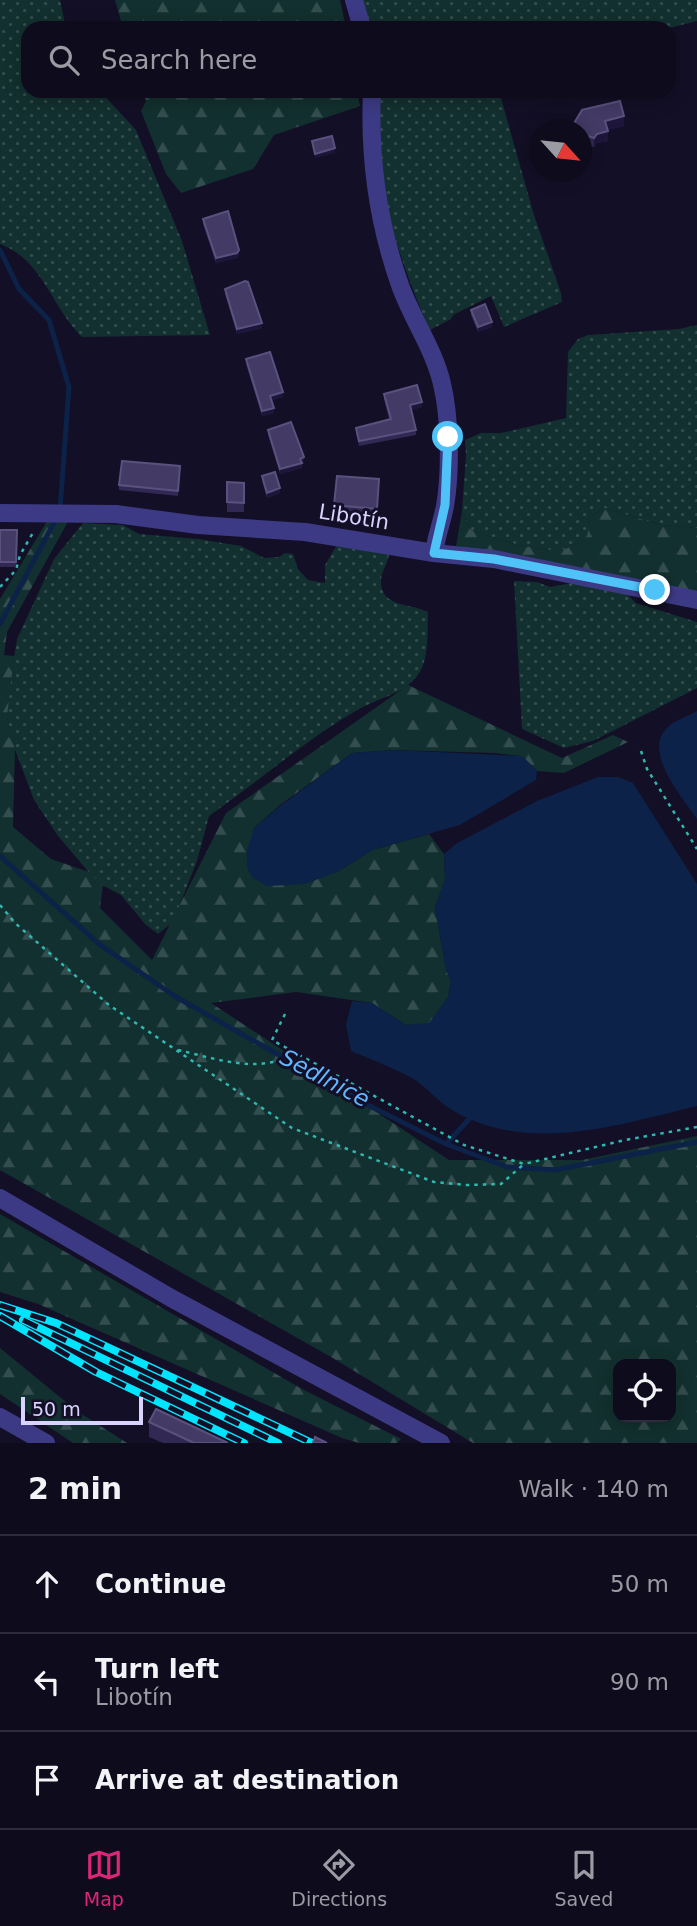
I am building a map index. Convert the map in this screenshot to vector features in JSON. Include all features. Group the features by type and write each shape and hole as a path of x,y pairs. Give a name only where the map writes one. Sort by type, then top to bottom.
{"street":[{"path":"354,0 360,21"},
{"path":"372,98 372,160 384,229 400,286 437,365 443,385 448,437 445,505 434,553"},
{"name":"Libotín","path":"0,513 116,514 198,525 305,532 434,553 494,559 697,600"},
{"path":"0,1198 171,1298 440,1443"},
{"path":"0,1417 46,1443"}],"path":[{"path":"0,587 16,570 20,555 44,512"},
{"path":"641,751 647,769 697,849"},
{"path":"0,905 15,923 109,1005 292,1128 435,1182 501,1184 524,1164 625,1140 697,1127"},
{"path":"285,1014 272,1040 464,1145 524,1164"},
{"path":"175,1049 222,1060 267,1064 279,1060"}],"green space":[{"path":"0,0 60,0 64,21 21,21 21,98 106,98 136,130 182,241 210,335 82,337 27,261 0,244"},
{"path":"115,0 340,0 344,21 121,21"},
{"path":"363,0 697,0 697,21 676,26 676,21 368,21"},
{"path":"145,98 358,98 360,106 274,135 253,169 181,193 166,174 141,111"},
{"path":"380,98 501,98 562,302 504,327 491,296 430,330 406,272 387,208 379,139"},
{"path":"697,325 697,528 661,525 604,508 591,516 588,536 569,548 560,550 520,545 470,529 462,511 465,440 481,433 501,433 566,418 568,352 578,339 588,335 679,329"},
{"path":"604,508 661,525 697,528 697,593 456,546 462,511 470,529 479,533 519,545 559,550 571,547 587,536 591,516"},
{"path":"49,518 70,518 7,632 4,655 14,656 7,717 15,749 13,827 51,859 89,872 103,885 100,908 152,960 226,813 408,685 562,758 613,735 628,742 564,773 537,771 522,756 494,753 395,750 352,753 280,805 254,828 339,871 372,850 429,834 444,854 445,880 435,907 446,970 451,981 448,997 429,1024 406,1025 372,1003 296,992 211,1003 449,1160 582,1160 697,1136 697,1443 473,1443 331,1357 0,1170 0,599"},
{"path":"83,523 123,525 139,534 241,546 264,558 293,554 298,569 308,580 325,583 325,565 337,545 389,552 381,580 385,596 397,603 428,612 424,661 413,681 323,732 209,816 197,861 173,922 158,934 145,924 121,895 98,883 58,836 34,800 14,747 7,717 17,639 54,559"},
{"path":"514,581 537,582 550,587 583,581 627,594 636,603 697,622 697,688 593,741 564,748 522,729"},
{"path":"0,1214 302,1389 401,1439 397,1443 359,1443 342,1438 38,1304 0,1292"},
{"path":"0,1348 77,1411 127,1443 73,1443 0,1394"}],"water":[{"path":"697,711 697,819 667,774 659,749 661,737 668,727"},
{"path":"395,750 522,756 537,771 536,780 460,825 372,850 339,871 305,884 267,886 253,878 247,868 247,851 254,828 352,753"},
{"path":"598,777 618,777 633,783 697,884 697,1106 636,1121 573,1132 542,1134 511,1131 481,1124 452,1110 410,1077 351,1051 346,1025 352,1001 372,1003 406,1025 429,1023 448,997 451,981 446,970 435,907 445,880 444,854 457,843 537,801"}],"building":[{"path":"620,101 624,116 605,121 608,131 597,134 594,138 592,119 577,119 582,110"},
{"path":"332,136 335,148 315,154 312,141"},
{"path":"228,211 239,250 237,253 216,258 203,219"},
{"path":"248,282 262,323 237,329 225,289"},
{"path":"485,304 492,322 478,327 471,310"},
{"path":"270,352 283,392 270,396 274,408 262,411 246,359"},
{"path":"417,385 422,402 410,405 416,430 359,441 356,428 391,419 384,394"},
{"path":"291,422 304,457 300,459 302,463 280,469 268,430"},
{"path":"122,461 180,466 178,491 119,485"},
{"path":"275,472 280,488 267,493 262,476"},
{"path":"337,476 379,479 377,509 334,505"},
{"path":"227,482 244,483 244,503 227,502"},
{"path":"0,530 17,530 16,562 0,562"},
{"path":"156,1409 228,1443 194,1443 149,1422"},
{"path":"315,1437 327,1443 313,1443"}],"waterway":[{"path":"0,250 19,289 49,320 69,387 60,510"},
{"path":"0,624 56,519"},
{"name":"Sedlnice","path":"0,856 99,944 176,997 366,1104 446,1144 507,1167 555,1170 697,1142"},
{"path":"446,1144 473,1115"}],"railway":[{"path":"0,1305 56,1323 312,1443"},
{"path":"0,1316 96,1372 244,1443"},
{"path":"23,1320 278,1443"}],"route":[{"path":"448,437 445,505 434,553 494,559 655,590"}]}
